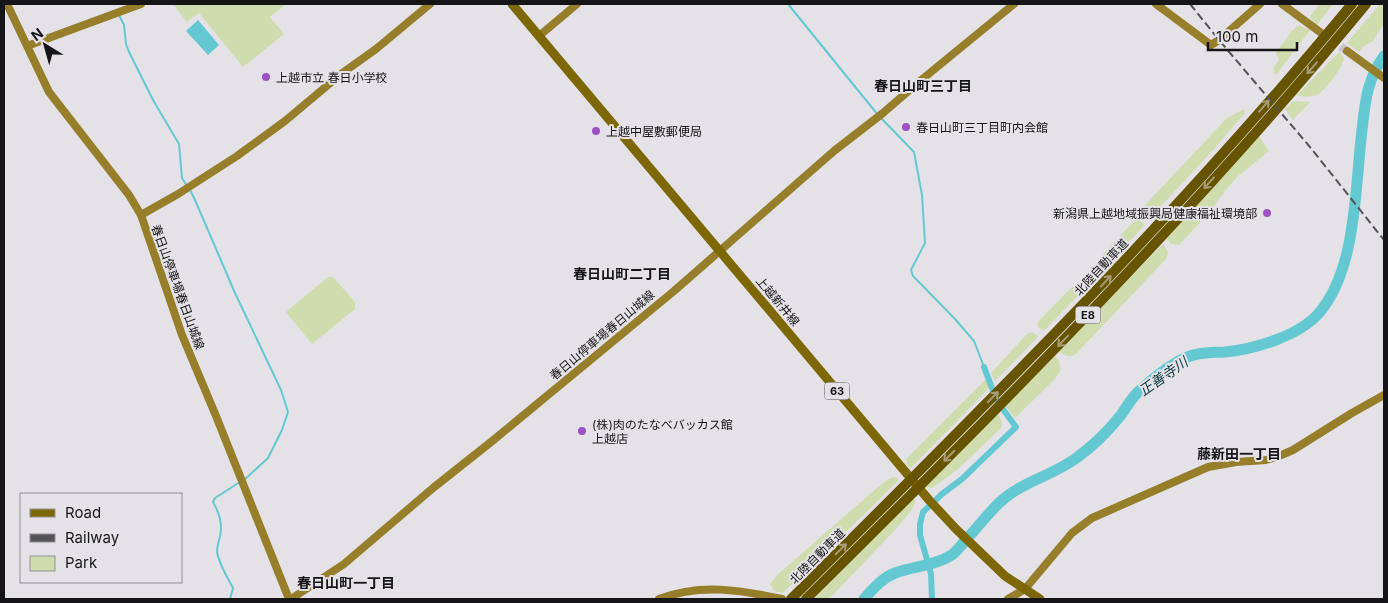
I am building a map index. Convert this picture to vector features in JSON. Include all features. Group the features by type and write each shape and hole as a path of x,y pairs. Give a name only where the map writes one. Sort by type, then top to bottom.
{"highway":[{"name":"北陸自動車道","path":"1238,143 1294,72 1352,4"},
{"name":"北陸自動車道","path":"806,599 1163,220 1300,81 1366,4"},
{"name":"北陸自動車道","path":"791,599 905,493"}],"main road":[{"name":"春日山停車場春日山城線","path":"7,4 49,92 128,195 141,215 182,335 290,599 344,564 433,488 674,291 834,151 883,113 1014,4"},
{"path":"27,46 141,4"},
{"path":"141,215 178,194 286,121 341,74 376,49 430,4"},
{"name":"上越新井線","path":"512,4 929,500 1005,576 1040,599"},
{"path":"539,36 577,4"},
{"path":"1156,4 1211,45 1260,4"},
{"path":"1282,4 1320,32"},
{"path":"1347,51 1384,78"},
{"path":"1008,599 1025,589 1072,532 1092,518 1208,467 1236,462 1266,460 1279,456 1293,450 1384,395"},
{"path":"659,599 688,590 712,589 753,593 782,599"}],"green space":[{"path":"173,4 286,4 270,17 284,34 243,67 199,13 187,22"},
{"path":"1320,4 1333,4 1317,25 1310,16"},
{"path":"1380,4 1384,4 1384,24 1372,42 1365,45 1359,52 1347,43"},
{"path":"1298,25 1310,30 1276,75 1274,67 1279,60 1276,53"},
{"path":"1339,52 1344,58 1343,62 1329,84 1317,95 1297,95"},
{"path":"1293,101 1310,102 1293,120 1285,109"},
{"path":"1244,109 1245,113 1214,149 1150,218 1144,207 1147,203 1227,118"},
{"path":"1259,136 1269,151 1237,177 1211,211 1179,245 1171,244 1167,239"},
{"path":"1140,220 1145,225 1044,331 1038,327 1038,322 1071,288 1094,270 1104,253 1133,222"},
{"path":"1163,244 1168,252 1166,259 1075,355 1066,356 1059,351"},
{"path":"328,277 333,277 355,302 355,309 312,344 286,312"},
{"path":"1033,332 1038,337 995,381 991,373 1027,334"},
{"path":"1055,356 1059,361 1061,370 1055,379 1015,418 1005,405"},
{"path":"986,379 990,387 911,468 907,465 906,459"},
{"path":"998,413 1002,423 1001,428 957,470 932,488 925,486"},
{"path":"895,477 899,480 783,593 774,591 770,584 777,575 877,488 890,478"},
{"path":"913,498 916,501 911,511 831,597 828,599 814,599"}],"water":[{"path":"198,20 219,45 208,55 186,31"}],"waterway":[{"path":"788,4 878,115"},
{"path":"119,15 124,25 129,52 153,100 179,144 182,178 187,186"},
{"name":"正善寺川","path":"864,599 878,584 890,575 937,562 952,555 1007,496 1059,469 1079,456 1116,421 1138,392 1172,365 1195,355 1250,348 1276,340 1300,328 1319,313 1331,295 1341,274 1347,251 1352,226 1366,101 1370,82 1384,56"},
{"path":"881,118 914,152 922,195 925,243 911,270 913,276 974,341 984,367"},
{"path":"190,190 235,293 281,390 288,412 282,430 268,458 244,480"},
{"path":"932,599 931,574 920,535 923,512 962,479 1016,427 997,401 984,367"},
{"path":"230,599 233,588 218,557 217,549 221,525 218,511 213,502 215,498 240,482"}],"tunnel":[{"path":"1321,33 1347,51"}],"railway":[{"path":"1190,4 1310,147 1384,240"}],"place":[{"name":"上越市立 春日小学校","path":"266,77"},
{"name":"春日山町三丁目町内会館","path":"906,127"},
{"name":"上越中屋敷郵便局","path":"596,131"},
{"name":"新潟県上越地域振興局健康福祉環境部","path":"1267,213"},
{"name":"(株)肉のたなべバッカス館 上越店","path":"582,431"}],"district":[{"name":"春日山町三丁目","path":"923,85"},
{"name":"春日山町二丁目","path":"622,273"},
{"name":"藤新田一丁目","path":"1239,453"},
{"name":"春日山町一丁目","path":"346,582"}]}
